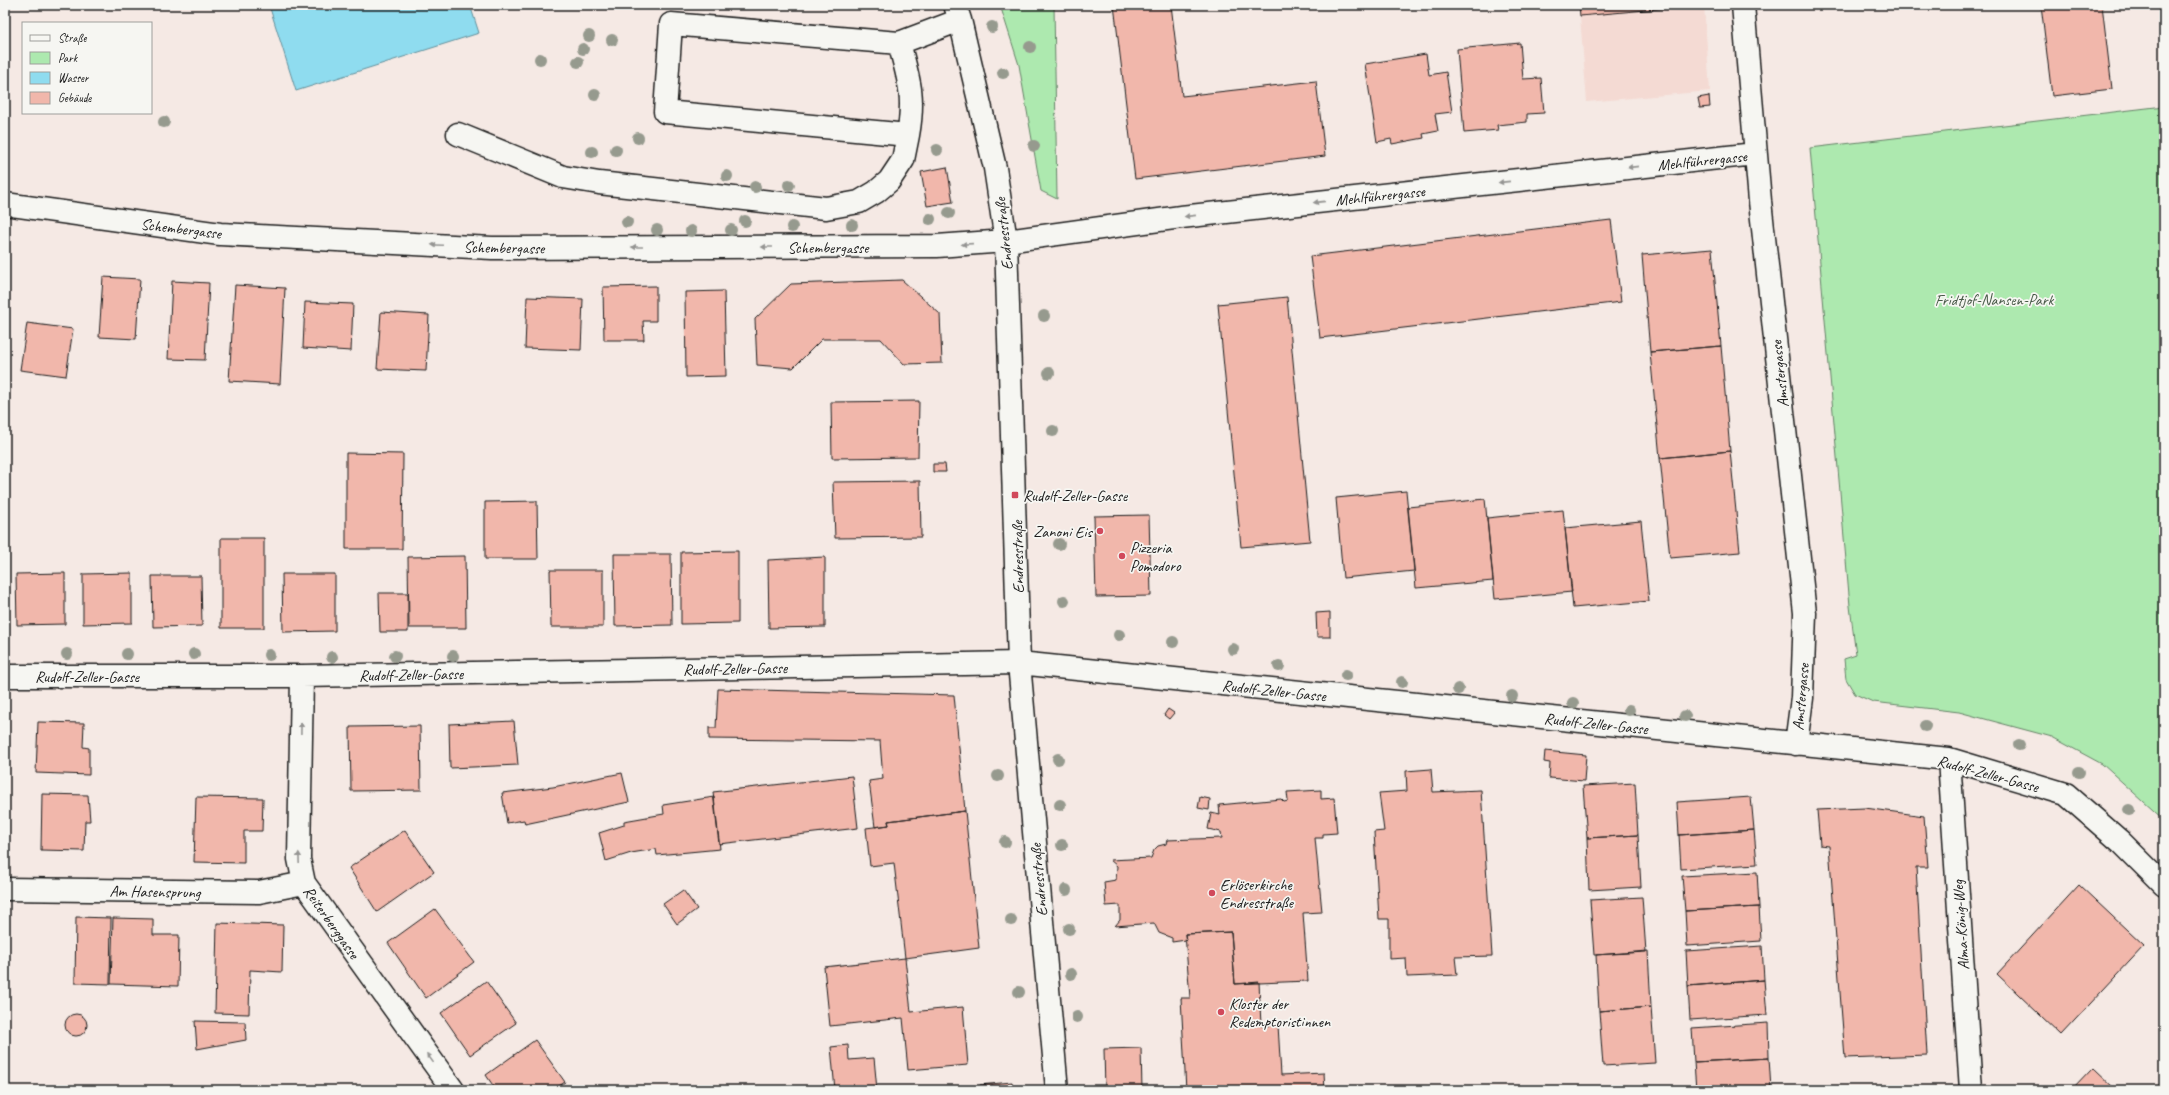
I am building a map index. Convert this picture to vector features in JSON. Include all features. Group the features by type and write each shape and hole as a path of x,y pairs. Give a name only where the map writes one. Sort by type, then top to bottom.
{"street":[{"name":"Amstergasse","path":"1743,5 1755,154 1805,613 1802,698 1796,744"},
{"path":"908,135 665,112 671,24 899,43 957,12"},
{"name":"Endresstraße","path":"957,12 995,168 1006,241 1020,663 1057,1090"},
{"path":"458,134 563,177 614,185 826,208 859,202 876,192 889,181 902,160 912,112 912,91 899,43"},
{"name":"Mehlführergasse","path":"1006,241 1181,217 1755,154"},
{"name":"Schembergasse","path":"5,204 220,234 492,248 937,246 1006,241"},
{"name":"Rudolf-Zeller-Gasse","path":"5,676 302,676 1020,663 1949,759 2066,794 2121,842 2164,885"},
{"name":"Reiterberggasse","path":"302,676 299,859 304,883 453,1090"},
{"name":"Alma-König-Weg","path":"1949,759 1971,1090"},
{"name":"Am Hasensprung","path":"5,889 259,892 304,883"}],"shaded area":[{"path":"1579,5 1704,5 1710,91 1587,102"}],"green space":[{"path":"1000,5 1054,5 1057,199 1041,191 1019,65"},
{"name":"Fridtjof-Nansen-Park","path":"2164,106 2164,820 2102,764 2052,737 1959,712 1873,702 1855,694 1846,679 1844,659 1856,655 1850,606 1810,148"}],"water":[{"path":"269,5 470,5 479,33 296,91"}],"building":[{"path":"1114,5 1171,5 1182,96 1316,81 1325,156 1135,179"},
{"path":"1579,5 1701,5 1580,16"},
{"path":"2041,5 2102,5 2112,89 2052,96"},
{"path":"1520,43 1523,79 1541,78 1544,113 1527,114 1527,122 1497,125 1498,130 1464,133 1457,49"},
{"path":"1426,54 1429,75 1446,72 1452,112 1435,114 1438,131 1423,134 1424,138 1392,144 1391,139 1377,142 1365,64"},
{"path":"1709,96 1710,107 1700,108 1698,98"},
{"path":"947,167 953,202 927,206 921,172"},
{"path":"1611,220 1621,302 1320,338 1310,256"},
{"path":"1712,249 1721,346 1650,352 1642,255"},
{"path":"103,277 140,279 136,339 99,337"},
{"path":"902,280 940,314 942,363 904,364 881,339 822,339 793,368 757,365 755,319 791,284"},
{"path":"172,281 209,283 205,360 168,359"},
{"path":"235,285 285,288 280,384 229,381"},
{"path":"656,286 656,321 643,321 644,340 604,340 603,287"},
{"path":"724,291 726,376 686,377 685,292"},
{"path":"527,297 583,299 581,350 525,348"},
{"path":"1287,297 1310,541 1241,547 1218,304"},
{"path":"305,302 353,304 351,351 303,348"},
{"path":"381,312 429,315 426,371 377,369"},
{"path":"27,323 73,329 66,376 20,370"},
{"path":"1721,346 1730,451 1660,458 1650,352"},
{"path":"919,401 918,457 832,458 831,402"},
{"path":"1730,451 1740,552 1670,558 1660,458"},
{"path":"346,453 403,454 402,549 346,549"},
{"path":"933,464 945,464 946,472 933,472"},
{"path":"920,481 921,537 835,538 833,482"},
{"path":"1406,491 1414,571 1343,578 1336,498"},
{"path":"1485,499 1493,581 1416,588 1408,507"},
{"path":"537,501 538,559 485,559 485,502"},
{"path":"1563,510 1572,592 1495,599 1487,518"},
{"name":"Pizzeria Pomodoro","path":"1149,515 1151,596 1096,597 1094,516"},
{"path":"1641,521 1649,601 1573,608 1565,528"},
{"path":"221,538 264,538 264,628 221,628"},
{"path":"738,551 738,623 681,624 681,552"},
{"path":"614,554 671,554 672,625 615,626"},
{"path":"465,556 466,628 409,628 408,557"},
{"path":"825,557 825,627 769,628 768,560"},
{"path":"550,570 603,570 603,627 551,627"},
{"path":"65,573 65,624 17,625 16,574"},
{"path":"132,573 132,623 83,624 83,574"},
{"path":"282,574 335,574 335,631 283,632"},
{"path":"152,576 201,576 202,626 153,627"},
{"path":"379,593 408,593 408,632 380,632"},
{"path":"1330,612 1330,637 1317,637 1316,613"},
{"path":"718,689 954,695 965,811 888,821 889,825 875,827 869,781 883,779 880,741 709,739 709,728 716,728"},
{"path":"1168,709 1174,713 1169,719 1164,715"},
{"path":"514,721 518,765 450,768 449,724"},
{"path":"38,722 84,723 83,747 89,748 89,775 36,773"},
{"path":"420,726 421,790 351,791 350,727"},
{"path":"1545,751 1586,755 1584,781 1549,778 1550,763 1544,762"},
{"path":"1431,769 1433,792 1481,790 1492,956 1455,957 1457,975 1407,977 1406,958 1389,959 1389,919 1379,919 1374,832 1384,831 1379,793 1407,791 1406,771"},
{"path":"622,773 629,802 525,824 524,820 507,823 502,793 553,787"},
{"path":"852,776 858,828 719,844 713,792"},
{"path":"1635,783 1638,835 1587,838 1583,786"},
{"name":"Erlöserkirche Endresstraße","path":"1321,790 1321,799 1334,798 1337,833 1323,834 1323,838 1315,838 1322,912 1303,913 1308,981 1235,984 1231,932 1185,934 1186,940 1172,942 1172,938 1159,933 1154,923 1115,926 1120,920 1120,905 1106,906 1104,882 1116,880 1117,866 1110,860 1151,858 1154,850 1158,846 1166,844 1167,840 1222,838 1221,832 1208,829 1211,813 1220,815 1219,805 1281,799 1284,802 1288,801 1287,792"},
{"path":"42,794 88,795 90,821 85,821 84,851 41,850"},
{"path":"196,797 263,798 262,831 244,831 244,863 194,862"},
{"path":"714,797 720,849 657,855 656,849 631,853 606,861 599,833 624,825 624,821 664,814 663,805"},
{"path":"1200,797 1210,799 1209,810 1198,808"},
{"path":"1751,797 1754,830 1679,835 1677,802"},
{"path":"1865,808 1924,816 1928,867 1916,867 1927,1055 1845,1058 1829,846 1820,845 1817,810"},
{"path":"965,811 979,948 905,958 894,863 870,866 866,828 889,825 888,821"},
{"path":"405,830 434,872 377,912 349,868"},
{"path":"1754,830 1757,864 1681,869 1679,835"},
{"path":"1638,835 1641,887 1589,890 1587,838"},
{"path":"1757,872 1759,907 1685,911 1682,876"},
{"path":"2079,885 2144,946 2061,1035 1997,974"},
{"path":"683,890 697,909 677,924 663,904"},
{"path":"1642,897 1646,952 1594,955 1590,900"},
{"path":"1759,907 1761,941 1687,946 1685,911"},
{"path":"435,909 474,962 426,998 388,943"},
{"path":"76,917 111,918 110,984 75,983"},
{"path":"113,918 153,919 153,935 179,935 178,986 111,984"},
{"path":"217,923 283,925 282,972 250,970 249,1014 215,1013"},
{"name":"Kloster der Redemptoristinnen","path":"1231,932 1235,984 1259,982 1261,1026 1278,1025 1281,1075 1324,1073 1325,1090 1186,1090 1181,998 1190,998 1185,934"},
{"path":"1762,946 1764,980 1688,986 1686,951"},
{"path":"1648,951 1651,1007 1599,1011 1596,955"},
{"path":"905,958 911,1012 963,1007 968,1065 908,1070 903,1018 830,1026 824,967"},
{"path":"1764,980 1767,1015 1690,1020 1688,986"},
{"path":"486,981 516,1023 470,1055 441,1013"},
{"path":"1651,1007 1655,1063 1603,1066 1599,1011"},
{"path":"76,1014 84,1017 87,1025 84,1033 76,1036 68,1033 65,1025 68,1017"},
{"path":"195,1021 245,1022 246,1040 197,1049"},
{"path":"1768,1023 1769,1058 1694,1062 1692,1028"},
{"path":"535,1040 565,1082 553,1090 496,1090 486,1075"},
{"path":"848,1045 849,1060 874,1058 877,1090 835,1090 831,1047"},
{"path":"1141,1048 1142,1090 1105,1090 1104,1049"},
{"path":"1769,1058 1771,1090 1696,1090 1694,1062"},
{"path":"2093,1067 2117,1090 2071,1090"},
{"path":"1012,1082 1013,1090 980,1090 980,1085"}],"place":[{"name":"Rudolf-Zeller-Gasse","path":"1015,495"},
{"name":"Zanoni Eis","path":"1100,531"},
{"name":"Pizzeria Pomodoro","path":"1122,556"},
{"name":"Erlöserkirche Endresstraße","path":"1212,893"},
{"name":"Kloster der Redemptoristinnen","path":"1221,1012"}]}
